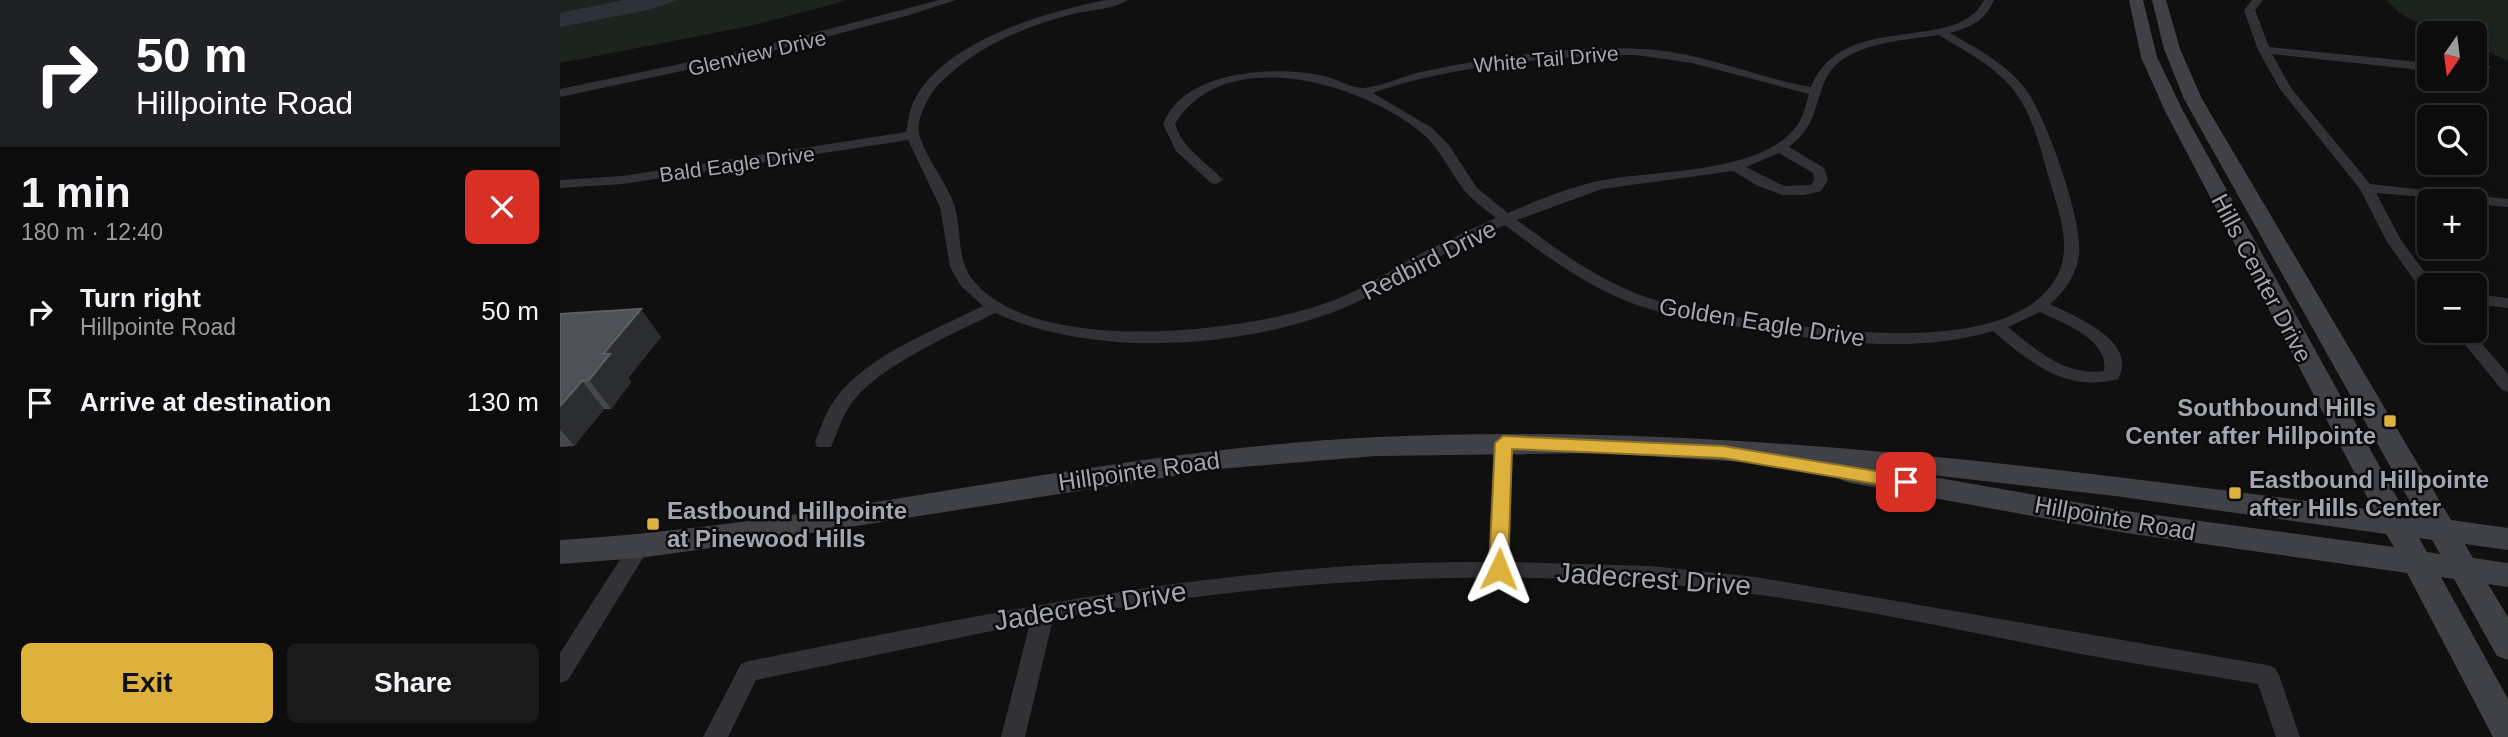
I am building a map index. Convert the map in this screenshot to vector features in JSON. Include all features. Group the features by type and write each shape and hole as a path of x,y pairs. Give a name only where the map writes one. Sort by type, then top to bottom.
{"main road":[{"name":"Hills Center Drive","path":"2136,0 2149,57 2174,111 2508,732"},
{"name":"Hills Center Drive","path":"2159,0 2172,49 2193,99 2508,646"},
{"name":"Hillpointe Road","path":"560,552 639,547 1206,461 1363,447 1503,443 1910,463 2508,538"},
{"name":"Hillpointe Road","path":"1723,452 2073,510 2126,522 2508,575"}],"street":[{"name":"Glenview Drive","path":"560,93 748,56 827,37 951,0"},
{"path":"912,135 912,122 922,96 945,71 977,49 1018,29 1059,15 1123,0"},
{"name":"Redbird Drive","path":"912,135 952,219 953,255 960,274 974,291 994,307 1031,323 1066,332 1128,338 1186,335 1283,321 1329,308 1371,290 1430,255 1577,191 1633,179 1713,171 1779,147 1802,130 1812,114 1816,92 1825,71 1849,53 1881,41 1941,32 1978,18 1987,9 1989,0"},
{"path":"2258,0 2249,10 2264,50 2286,89 2366,188 2394,240 2417,273"},
{"name":"Golden Eagle Drive","path":"1216,180 1202,170 1171,134 1169,124 1173,114 1194,95 1228,81 1286,74 1323,79 1416,121 1440,143 1464,185 1508,220 1605,285 1682,313 1839,337 1890,341 1937,340 1997,326 2018,318 2039,305 2066,277 2073,253 2070,227 2028,101 1992,64 1941,32"},
{"path":"2264,50 2417,66"},
{"name":"White Tail Drive","path":"1359,94 1401,77 1432,71 1612,51 1693,60 1786,88 1816,92"},
{"name":"Bald Eagle Drive","path":"560,184 623,180 912,135"},
{"path":"1734,165 1776,191 1791,194 1816,188 1821,180 1819,171 1779,147"},
{"path":"2366,188 2508,203"},
{"path":"2487,301 2508,303"},
{"path":"1997,326 2056,372 2079,379 2097,379 2112,375 2116,365 2113,351 2076,324 2039,305"},
{"path":"824,442 843,402 854,389 884,367 994,307"},
{"path":"2472,343 2508,386"},
{"path":"1499,569 1503,443"},
{"path":"560,673 639,547"},
{"name":"Jadecrest Drive","path":"715,737 749,671 1044,612 1189,589 1386,572 1499,569 1651,575 1815,592 2076,643 2267,675 2288,737"},
{"path":"1013,737 1044,612"}],"shaded area":[{"path":"560,0 848,0 755,25 560,63"},
{"path":"625,0 678,0 649,10 560,27 560,13"},
{"path":"2387,0 2508,0 2508,61 2487,51 2487,21 2417,22 2395,9"}],"building":[{"path":"641,309 603,354 610,354 589,380 582,381 560,406 560,314"}],"place":[{"name":"Southbound Hills Center after Hillpointe","path":"2390,421"},
{"name":"Eastbound Hillpointe after Hills Center","path":"2235,493"},
{"name":"Eastbound Hillpointe at Pinewood Hills","path":"653,524"}],"route":[{"path":"1499,569 1503,443 1598,444 1723,452 1906,482"}]}
